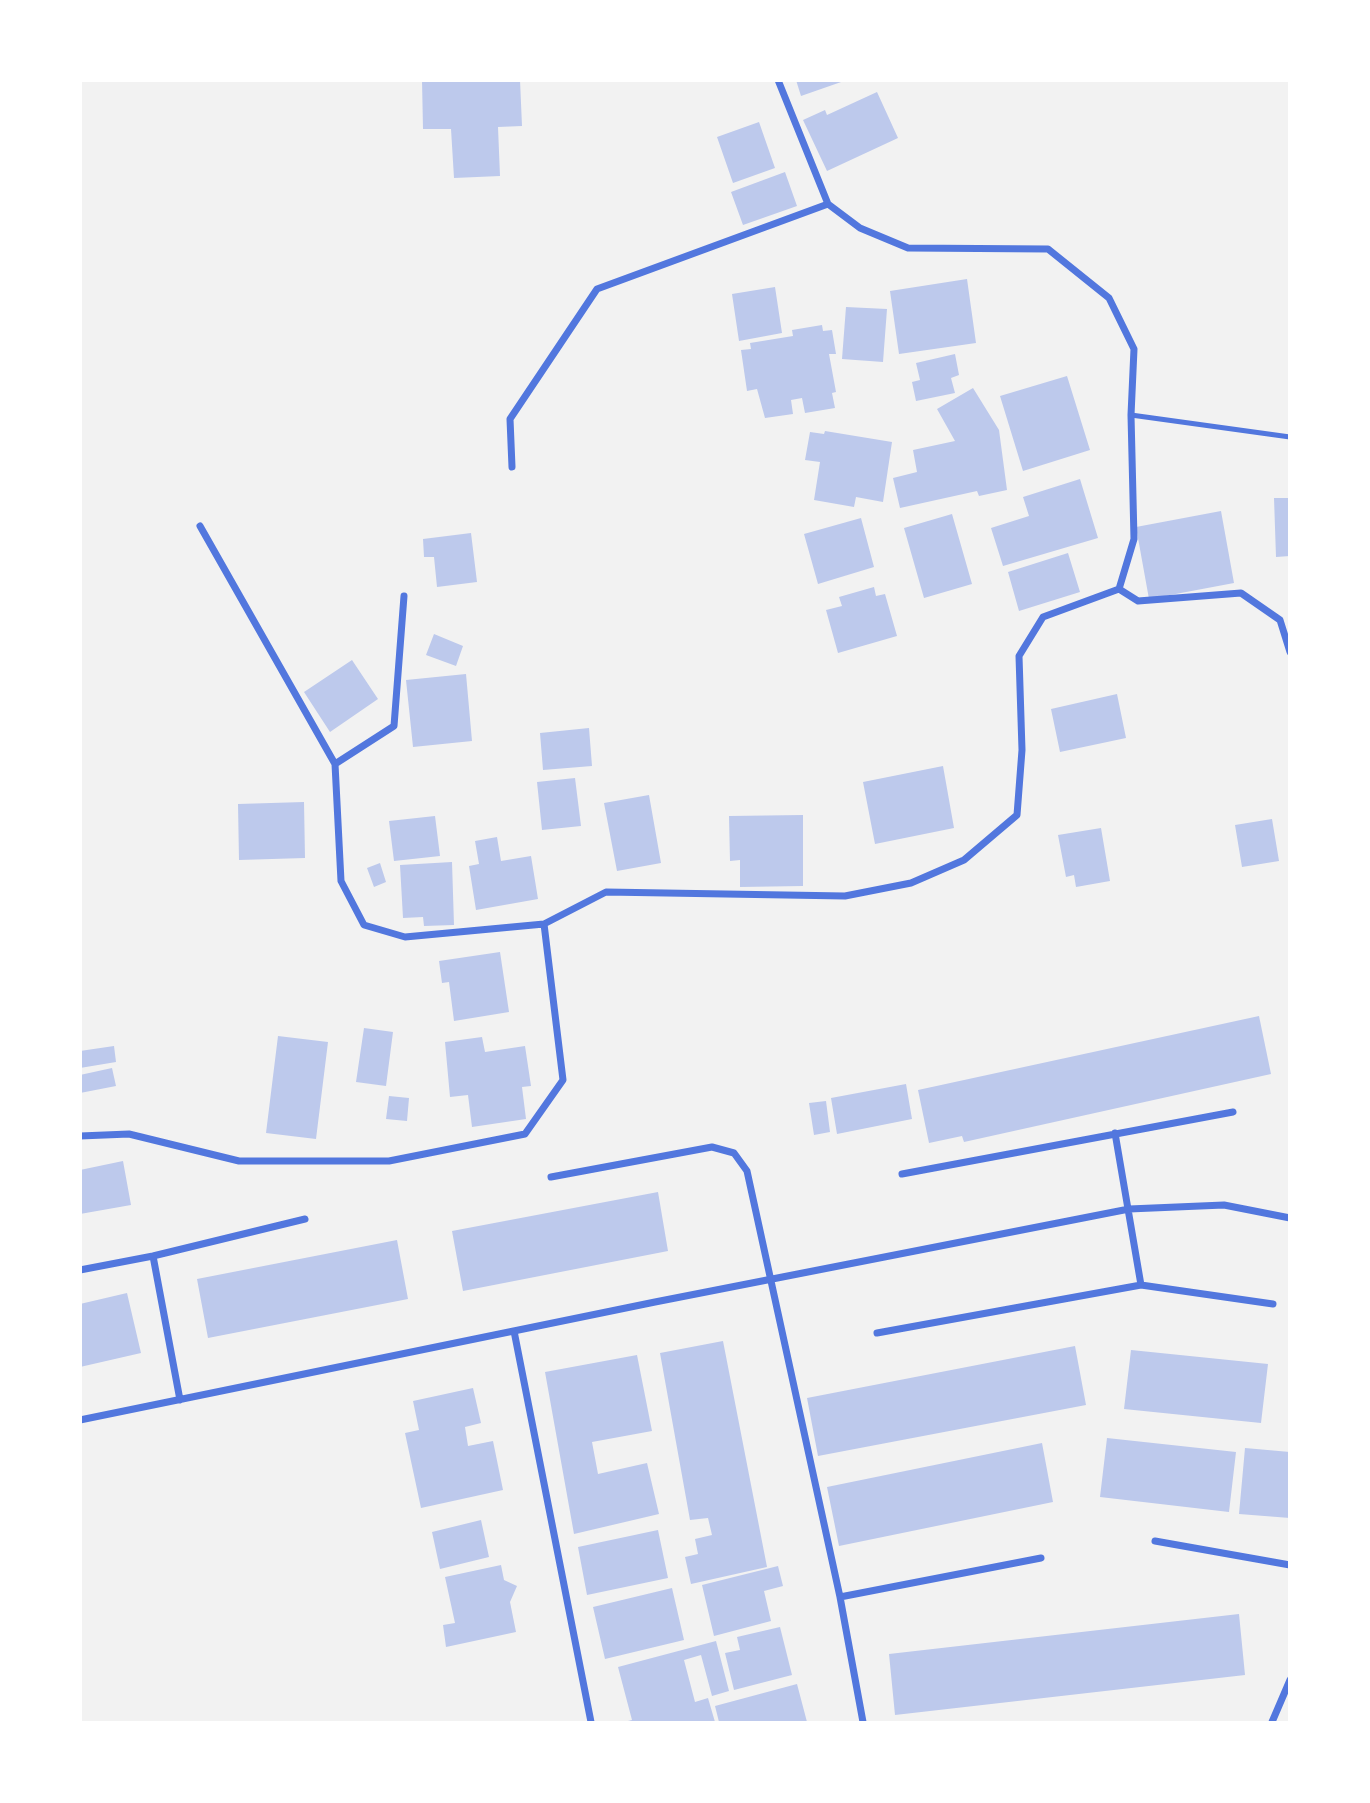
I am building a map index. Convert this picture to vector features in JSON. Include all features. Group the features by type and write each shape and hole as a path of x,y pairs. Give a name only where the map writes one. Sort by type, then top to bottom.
{"street":[{"path":"778,80 828,204 860,228 908,248 1048,249 1110,298 1134,349 1131,415 1135,539 1119,589"},
{"path":"512,467 510,419 597,289 828,204"},
{"path":"200,526 335,764 341,881 364,925 405,937 544,924 606,892 845,896 911,883 964,860 1017,815 1022,750 1019,656 1043,617 1119,589"},
{"path":"1119,589 1138,601 1241,593 1280,620 1290,652"},
{"path":"335,764 394,726 404,596"},
{"path":"80,1136 129,1134 239,1161 389,1161 525,1134 562,1080 544,924"},
{"path":"902,1174 1233,1112"},
{"path":"1115,1133 1141,1285"},
{"path":"551,1177 712,1147 734,1153 747,1171 840,1597 863,1723"},
{"path":"80,1420 1129,1209 1224,1205 1290,1218"},
{"path":"80,1270 305,1219"},
{"path":"153,1255 180,1400"},
{"path":"877,1333 1141,1285 1273,1304"},
{"path":"514,1331 591,1723"},
{"path":"1155,1541 1290,1565"},
{"path":"840,1597 1041,1558"},
{"path":"1272,1723 1290,1680"}],"lane":[{"path":"1131,415 1290,437"}],"building":[{"path":"422,80 520,80 522,126 498,127 500,176 454,178 451,129 423,129"},
{"path":"796,80 844,80 844,81 801,96"},
{"path":"877,92 898,138 827,171 803,120 825,110 827,115"},
{"path":"759,122 775,168 733,183 717,137"},
{"path":"785,172 797,206 743,225 731,192"},
{"path":"967,279 976,343 899,354 890,291"},
{"path":"775,287 782,333 739,341 732,294"},
{"path":"846,307 887,309 883,362 842,359"},
{"path":"822,325 823,331 832,330 836,354 829,354 836,392 832,393 835,408 805,413 802,398 791,400 793,414 765,418 757,389 747,391 741,350 751,349 750,343 793,336 792,330"},
{"path":"955,354 959,375 951,378 955,393 916,401 912,382 920,380 916,363"},
{"path":"1067,376 1090,450 1023,471 1000,396"},
{"path":"973,388 999,430 1007,490 979,496 977,491 900,508 893,478 917,472 913,450 955,441 937,409"},
{"path":"825,431 892,442 883,502 856,497 854,507 814,500 820,462 805,460 810,432 824,434"},
{"path":"1080,479 1098,538 1003,566 991,528 1029,516 1023,497"},
{"path":"1274,498 1290,498 1290,556 1276,557"},
{"path":"1221,511 1234,583 1149,599 1136,527"},
{"path":"952,514 972,584 924,598 904,528"},
{"path":"861,518 874,567 818,584 804,534"},
{"path":"471,533 477,582 437,587 434,557 424,557 423,539"},
{"path":"1068,553 1080,592 1019,611 1008,572"},
{"path":"874,587 876,596 885,594 897,636 838,653 826,610 842,606 839,597"},
{"path":"434,634 463,646 456,666 426,655"},
{"path":"352,660 378,699 330,732 304,692"},
{"path":"466,674 472,741 413,747 406,680"},
{"path":"1117,694 1126,738 1060,752 1051,709"},
{"path":"589,728 592,766 543,770 540,733"},
{"path":"943,766 954,828 875,844 863,782"},
{"path":"575,778 581,826 542,830 537,782"},
{"path":"649,795 661,863 617,871 604,803"},
{"path":"304,802 305,858 239,860 238,804"},
{"path":"803,815 803,886 740,887 740,860 730,861 729,816"},
{"path":"435,816 440,856 394,861 389,821"},
{"path":"1272,819 1279,861 1242,867 1235,825"},
{"path":"1101,828 1110,881 1076,887 1074,875 1066,877 1058,835"},
{"path":"497,837 501,861 531,856 538,899 476,910 469,866 479,864 475,841"},
{"path":"452,862 454,925 424,926 423,917 403,918 400,865"},
{"path":"380,863 386,882 374,887 367,868"},
{"path":"500,952 509,1012 454,1021 449,982 442,983 439,961"},
{"path":"1259,1016 1271,1074 964,1142 962,1136 929,1143 918,1090"},
{"path":"364,1028 393,1032 386,1086 356,1082"},
{"path":"278,1036 328,1042 316,1139 266,1133"},
{"path":"482,1037 485,1052 525,1046 531,1086 522,1087 526,1119 472,1127 468,1095 450,1097 445,1042"},
{"path":"114,1046 116,1062 80,1068 80,1051"},
{"path":"112,1068 116,1086 80,1093 80,1075"},
{"path":"906,1084 912,1119 837,1134 831,1098"},
{"path":"389,1096 409,1098 407,1121 386,1119"},
{"path":"826,1101 830,1132 814,1135 809,1103"},
{"path":"123,1161 131,1205 80,1214 80,1170"},
{"path":"658,1192 668,1251 463,1291 452,1231"},
{"path":"397,1240 408,1299 208,1338 197,1279"},
{"path":"127,1293 141,1353 80,1367 80,1304"},
{"path":"723,1341 767,1567 691,1584 685,1557 698,1554 695,1539 712,1535 708,1518 690,1520 660,1353"},
{"path":"1075,1346 1086,1405 818,1456 807,1398"},
{"path":"1131,1350 1268,1364 1261,1423 1124,1409"},
{"path":"637,1355 652,1431 592,1442 598,1474 647,1463 659,1514 574,1534 545,1372"},
{"path":"473,1388 481,1423 465,1427 468,1446 493,1441 503,1490 421,1508 405,1433 419,1430 413,1401"},
{"path":"1107,1438 1236,1452 1229,1512 1100,1497"},
{"path":"1042,1443 1053,1502 839,1546 827,1487"},
{"path":"1245,1448 1290,1452 1290,1518 1239,1514"},
{"path":"481,1520 489,1557 440,1569 432,1532"},
{"path":"658,1530 668,1578 587,1595 578,1547"},
{"path":"501,1565 504,1580 517,1586 510,1602 516,1632 446,1647 443,1625 455,1623 445,1577"},
{"path":"778,1566 783,1586 764,1591 771,1621 714,1636 702,1585"},
{"path":"672,1588 684,1640 605,1659 593,1607"},
{"path":"1239,1614 1245,1675 895,1715 889,1654"},
{"path":"780,1627 792,1675 734,1690 725,1653 740,1650 737,1637"},
{"path":"716,1641 729,1691 712,1696 701,1655 684,1660 695,1702 708,1698 715,1722 624,1722 632,1720 618,1667"},
{"path":"797,1684 807,1722 719,1722 715,1706"}]}
